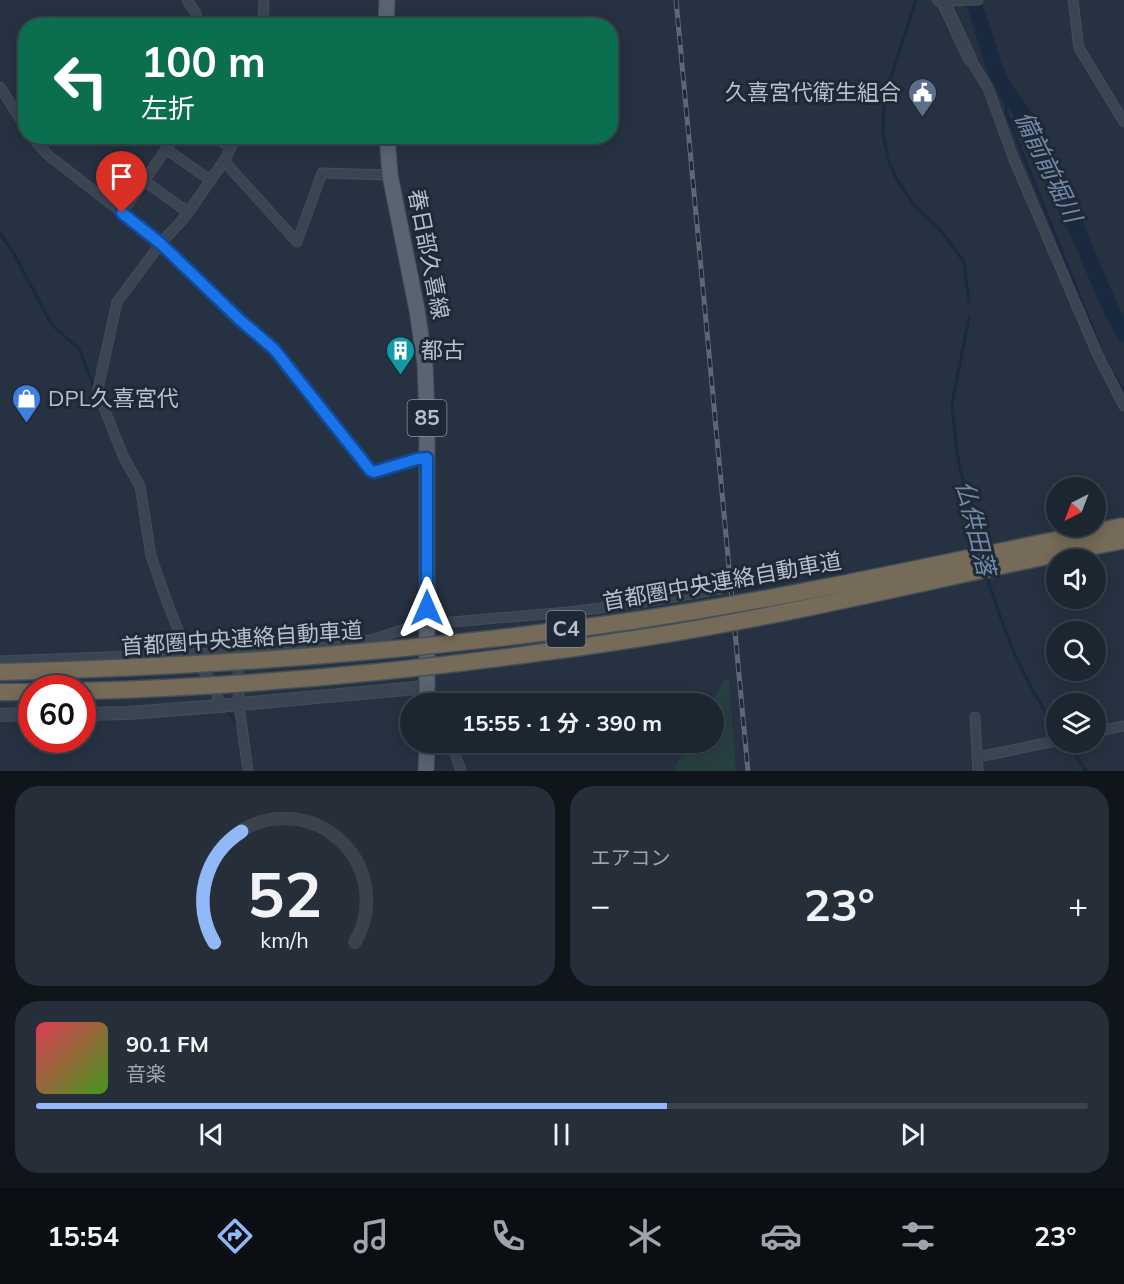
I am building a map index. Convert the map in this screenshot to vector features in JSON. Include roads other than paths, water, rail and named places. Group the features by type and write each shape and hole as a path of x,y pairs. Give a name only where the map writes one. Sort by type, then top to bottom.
{"highway":[{"name":"首都圏中央連絡自動車道","path":"0,672 219,664 438,646 633,621 769,598 1124,526"},
{"name":"首都圏中央連絡自動車道","path":"96,691 294,681 524,655 643,638 758,617 1124,540"},
{"path":"0,692 18,692"}],"main road":[{"path":"387,0 387,18"},
{"name":"春日部久喜線","path":"388,144 390,175 424,352 427,388 427,693"},
{"path":"426,771 427,753"}],"street":[{"path":"187,0 197,18"},
{"path":"263,18 264,0"},
{"path":"978,0 942,1 970,59 988,88 1017,168 1097,353 1124,406"},
{"path":"1073,0 1079,48 1124,122"},
{"path":"0,87 18,115"},
{"path":"38,144 48,155 160,243 240,320 274,349 370,470 374,472 427,458"},
{"path":"122,213 169,144"},
{"path":"225,144 231,148"},
{"path":"219,706 216,689 183,642 158,579 151,556 140,486 124,458 98,389 117,302 160,243 188,212 224,161 233,144"},
{"path":"166,149 210,180"},
{"path":"224,161 297,242 322,173 390,175"},
{"path":"144,181 188,212"},
{"path":"0,661 237,652 371,640 427,624 579,611 720,589"},
{"path":"237,652 239,705 248,771"},
{"path":"96,714 239,705 427,687"},
{"path":"0,715 18,714"},
{"path":"975,717 978,771"},
{"path":"1106,730 1124,726"},
{"path":"978,757 1046,743"},
{"path":"455,753 461,771"}],"waterway":[{"name":"仏供田落","path":"916,0 884,99 883,132 888,160 897,180 913,204 941,231 964,262 969,301"},
{"name":"備前前堀川","path":"973,0 995,69 1006,91 1034,129 1110,307 1124,334"},
{"path":"1006,91 1006,112 1104,357 1124,392"},
{"path":"0,233 14,254 52,325 79,349 95,389"},
{"name":"仏供田落","path":"969,317 952,404 957,453 978,551"},
{"name":"仏供田落","path":"986,574 1015,654 1046,712"},
{"path":"171,623 176,637"},
{"path":"226,709 238,725"},
{"name":"仏供田落","path":"1074,753 1086,771"}],"railway":[{"path":"676,0 748,771"}],"place":[{"name":"久喜宮代衛生組合","path":"922,118"},
{"name":"都古","path":"400,376"},
{"name":"DPL久喜宮代","path":"27,424"}]}
